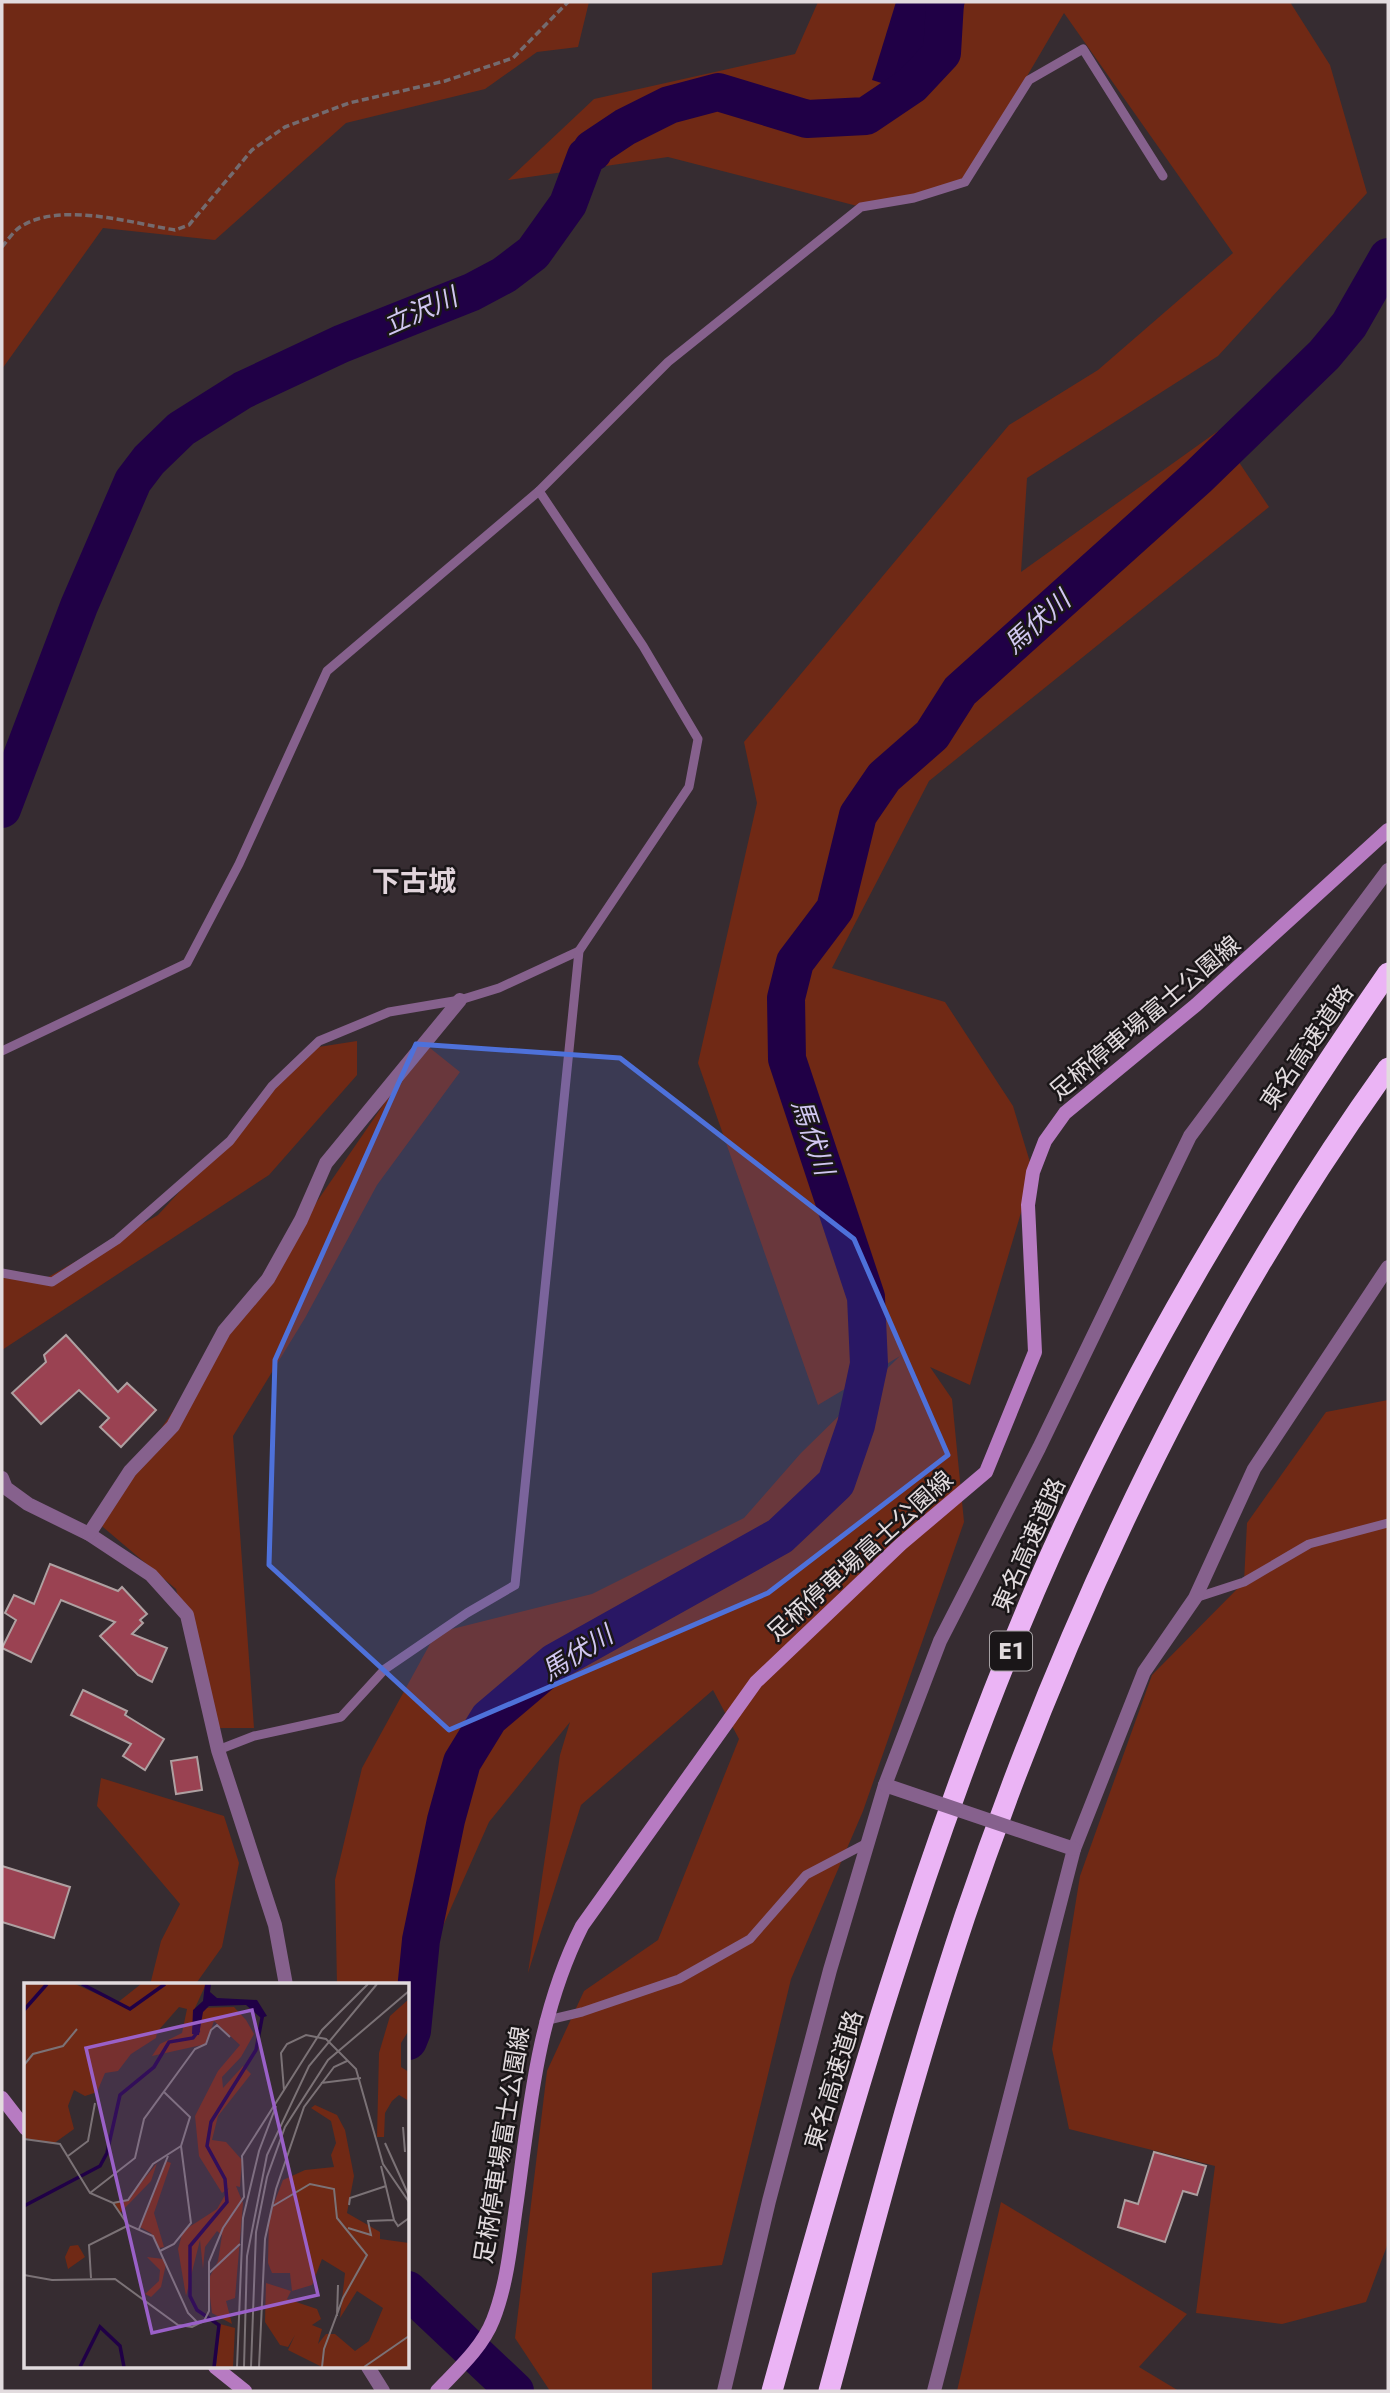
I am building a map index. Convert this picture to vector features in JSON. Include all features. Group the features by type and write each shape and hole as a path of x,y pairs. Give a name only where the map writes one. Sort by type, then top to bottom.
{"highway":[{"name":"東名高速道路","path":"772,2391 840,2147 901,1950 977,1736 1036,1589 1095,1461 1168,1321 1247,1186 1388,973"},
{"name":"E1","path":"829,2391 907,2104 965,1916 1085,1604 1146,1474 1207,1356 1308,1187 1388,1068"}],"main road":[{"name":"足柄停車場富士公園線","path":"437,2391 471,2355 492,2321 507,2269 535,2064 544,2021 567,1956 582,1926 756,1682 901,1544 986,1472 1035,1352 1028,1205 1033,1172 1041,1151 1065,1112 1196,1005 1388,831"},
{"path":"2,2098 24,2126"},
{"path":"216,2368 245,2391"}],"street":[{"path":"724,2391 772,2188 830,1970 885,1785 940,1641 1039,1448 1190,1136 1388,870"},
{"path":"89,1534 130,1471 173,1426 224,1331 268,1279 301,1220 326,1163 460,1000"},
{"path":"934,2391 1074,1849 1144,1672 1195,1598 1254,1469 1388,1268"},
{"path":"3,1485 28,1504 89,1534 151,1575 187,1615 218,1750 275,1925 286,1983"},
{"path":"885,1785 1074,1849"},
{"path":"370,2368 383,2391"}],"lane":[{"path":"2,1051 187,962 239,864 327,671 539,491 668,362 861,208 914,198 965,182 1029,79 1083,50 1163,176"},
{"path":"218,1750 254,1736 341,1717 385,1669 467,1613 515,1585 579,951 689,788 698,739 643,646 539,491"},
{"path":"2,1273 52,1282 117,1240 230,1141 272,1086 319,1041 389,1012 460,1000 499,988 579,951"},
{"path":"1195,1598 1244,1581 1309,1544 1388,1523"},
{"path":"544,2021 582,2012 679,1979 750,1940 806,1875 869,1842"}],"path":[{"path":"2,247 20,227 51,217 84,215 174,230 189,225 252,150 285,127 349,103 445,81 513,58 568,2"}],"highlighted area":[{"path":"416,1044 620,1058 854,1239 948,1455 768,1593 449,1730 269,1565 275,1360"}],"shaded area":[{"path":"2,2 589,2 578,47 537,52 485,89 346,123 215,240 103,228 2,369"},
{"path":"818,2 1290,2 1330,65 1367,193 1218,356 1027,478 1021,572 1218,431 1269,507 929,781 832,968 945,1002 1013,1106 1033,1172 970,1385 930,1367 952,1399 964,1522 863,1811 791,1979 722,2265 652,2273 652,2391 550,2391 515,2338 547,2071 584,1991 658,1940 739,1739 713,1690 581,1805 528,1973 560,1755 570,1722 489,1822 410,2000 410,1983 337,1983 335,1880 362,1768 436,1633 592,1594 744,1518 801,1453 900,1356 818,1405 698,1063 757,803 744,742 1009,425 1098,370 1233,253 1064,13 965,182 861,207 668,157 508,180 594,99 795,54"},
{"path":"896,2 965,2 949,62 923,96 872,80"},
{"path":"357,1041 357,1075 269,1175 2,1350 2,1278 43,1280 158,1215 312,1048"},
{"path":"425,1044 460,1072 377,1185 305,1318 233,1436 254,1728 213,1728 176,1589 97,1522"},
{"path":"1388,1400 1388,2243 1366,2302 1282,2324 1196,2313 1215,2166 1069,2129 1052,2049 1080,1876 1152,1675 1244,1582 1247,1523 1326,1412"},
{"path":"101,1778 224,1816 239,1863 222,1947 196,1983 150,1983 161,1941 180,1904 97,1806"},
{"path":"1001,2202 1187,2314 1139,2367 1179,2391 957,2391"}],"building":[{"path":"66,1335 118,1392 127,1383 156,1410 121,1447 100,1427 109,1418 79,1390 41,1424 12,1393 46,1362 44,1355"},
{"path":"50,1564 118,1591 122,1587 147,1614 140,1620 143,1623 132,1634 167,1648 152,1682 138,1675 100,1636 115,1622 61,1600 31,1662 2,1648 16,1620 5,1613 14,1595 34,1604"},
{"path":"83,1690 127,1711 125,1715 164,1739 145,1770 123,1756 131,1744 71,1715"},
{"path":"197,1757 202,1790 176,1794 171,1761"},
{"path":"2,1866 70,1887 54,1938 2,1922"},
{"path":"1154,2152 1206,2166 1197,2195 1183,2191 1165,2242 1118,2227 1125,2200 1138,2204"}],"waterway":[{"name":"立沢川","path":"2,809 79,606 133,481 149,460 181,429 243,390 341,344 472,292 504,275 533,253 568,204 586,156 593,152 592,149 625,127 669,105 718,92 807,119 866,116 912,85 942,53 945,2"},
{"name":"馬伏川","path":"410,2036 421,1940 446,1820 462,1762 489,1718 555,1662 780,1536 836,1483 856,1425 869,1364 866,1297 787,1059 786,998 795,962 835,909 858,815 884,777 932,735 960,691 1198,477 1324,355 1349,325 1388,257"},
{"name":"馬伏川","path":"410,2292 515,2391"}],"district":[{"name":"下古城","path":"414,881"}]}
